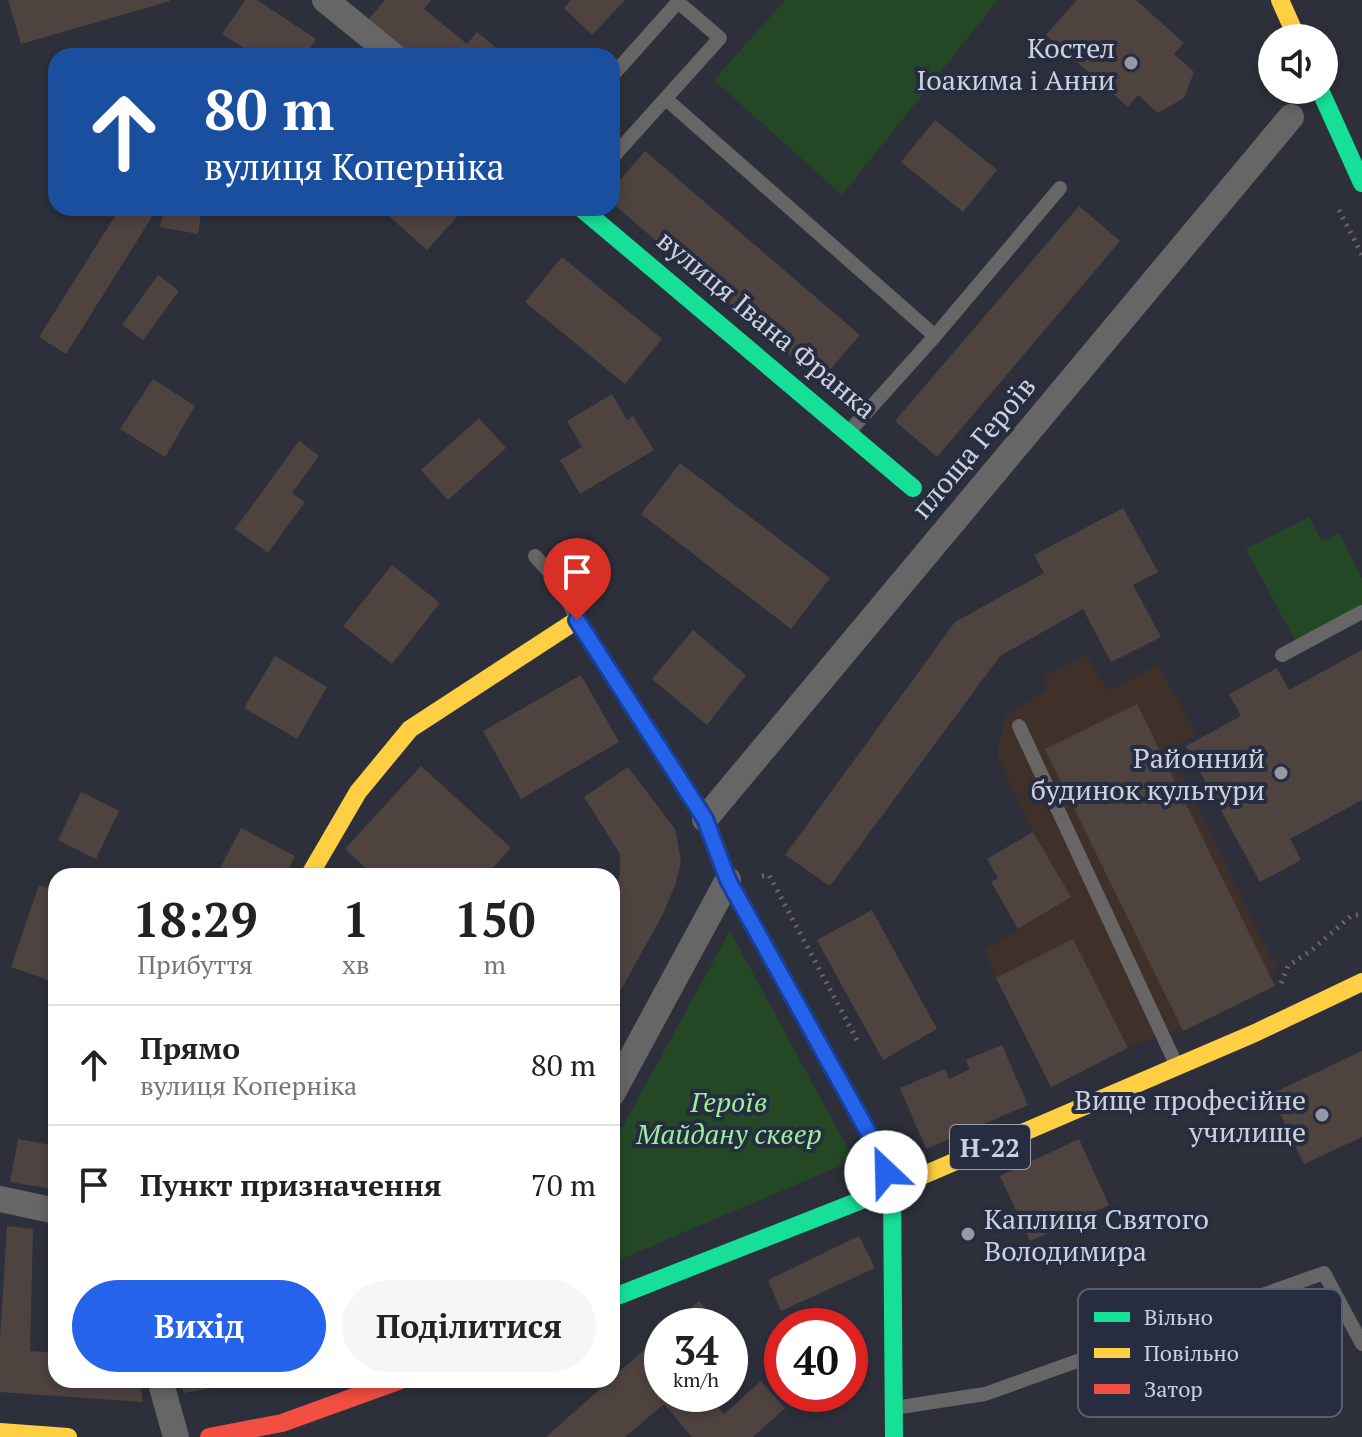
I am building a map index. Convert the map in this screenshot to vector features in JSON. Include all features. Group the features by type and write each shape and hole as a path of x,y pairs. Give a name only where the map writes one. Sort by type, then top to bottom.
{"street":[{"path":"1280,0 1291,24"},
{"path":"328,1 384,48"},
{"path":"1326,104 1362,183"},
{"name":"площа Героїв","path":"705,819 1291,117"},
{"name":"вулиця Івана Франка","path":"590,216 913,488"},
{"path":"314,868 358,792 410,729 577,620 705,819 728,880 881,1155 892,1189 894,1437"},
{"path":"620,1079 728,880"},
{"name":"Н-22","path":"620,1295 892,1189 1255,1033 1362,982"},
{"path":"0,1199 48,1209"},
{"path":"162,1388 176,1437"},
{"path":"226,1436 281,1423 379,1388"},
{"path":"0,1432 68,1437"}],"lane":[{"path":"620,67 678,2 720,38 620,149"},
{"path":"666,99 935,336"},
{"path":"847,434 1060,188"},
{"path":"535,556 560,584 577,620"},
{"path":"1282,655 1362,612"},
{"path":"1019,726 1177,1066"},
{"path":"1279,1289 1324,1273 1333,1289"},
{"path":"1342,1307 1362,1344"},
{"path":"893,1408 985,1394 1078,1360"}],"path":[{"path":"728,880 769,875 859,1044"},
{"path":"1280,989 1288,966 1351,916 1362,914"}],"shaded area":[{"path":"1087,655 1108,691 1158,665 1197,734 1169,748 1277,969 1269,975 1275,986 1183,1031 1164,1034 1128,1048 1051,1087 985,950 1071,897 1033,832 997,755 1005,716 1047,690 1043,677"}],"green space":[{"path":"785,0 998,0 842,195 714,80"},
{"path":"1309,517 1322,541 1339,533 1362,578 1362,612 1298,646 1246,549"},
{"name":"Героїв Майдану сквер","path":"730,931 854,1160 620,1260 620,1131"}],"building":[{"path":"8,0 169,0 170,1 21,44"},
{"path":"245,0 257,0 316,39 310,48 244,48 222,34"},
{"path":"385,0 431,0 424,9 467,44 477,32 496,48 405,48 369,19"},
{"path":"571,0 625,0 592,35 564,8"},
{"name":"Костел Іоакима і Анни","path":"1077,0 1136,0 1184,43 1174,54 1194,72 1184,98 1158,113 1138,95 1128,107 1046,35"},
{"path":"935,120 997,170 963,212 901,162"},
{"path":"645,151 860,335 820,381 620,210 620,180"},
{"path":"1079,206 1120,241 937,457 895,421"},
{"path":"115,216 152,217 66,354 39,337"},
{"path":"162,216 201,216 198,234 160,227"},
{"path":"389,216 458,216 427,250"},
{"path":"562,257 662,339 625,384 525,302"},
{"path":"158,275 179,291 143,340 122,325"},
{"path":"153,379 195,406 165,457 120,429"},
{"path":"612,394 627,420 633,416 654,450 580,494 560,460 582,447 567,421"},
{"path":"479,418 506,448 448,500 421,470"},
{"path":"299,441 319,456 292,493 305,502 268,553 235,529"},
{"path":"680,463 830,578 791,629 641,514"},
{"path":"1123,508 1158,572 1133,585 1161,637 1111,662 1083,609 1000,656 830,886 785,855 955,622 1044,573 1034,555"},
{"path":"392,565 440,603 392,664 343,626"},
{"path":"693,630 746,675 707,725 652,679"},
{"name":"Районний будинок культури","path":"1362,650 1362,800 1290,839 1301,860 1260,882 1186,746 1241,716 1229,694 1277,668 1289,690"},
{"path":"275,656 327,687 297,739 244,708"},
{"path":"581,675 619,742 521,799 483,731"},
{"path":"1137,704 1275,986 1183,1031 1045,749"},
{"path":"421,766 511,848 493,868 365,868 345,849"},
{"path":"628,767 675,829 681,861 663,914 620,992 620,854 584,797"},
{"path":"81,792 119,811 96,859 58,840"},
{"path":"241,828 295,856 289,868 220,868"},
{"path":"1033,832 1071,897 1018,929 991,882 998,878 987,859"},
{"path":"39,885 48,888 48,980 11,967"},
{"path":"872,910 937,1029 883,1060 817,940"},
{"path":"1073,939 1128,1048 1051,1087 996,978"},
{"path":"1002,1045 1028,1105 926,1149 900,1088 945,1069 949,1079 970,1069 966,1060"},
{"name":"Вище професійне училище","path":"1362,1051 1362,1137 1304,1164 1271,1094"},
{"path":"18,1139 48,1145 48,1188 10,1182"},
{"path":"1079,1139 1109,1205 1030,1241 1000,1176"},
{"path":"7,1226 33,1229 30,1351 48,1352 48,1388 140,1388 143,1402 0,1392"},
{"path":"859,1236 875,1268 788,1308 780,1308 768,1280"},
{"path":"699,1301 705,1308 691,1308"},
{"path":"644,1350 644,1412 655,1412 625,1437 546,1437 601,1388 620,1388 620,1371"},
{"path":"761,1381 764,1384 764,1412 781,1412 753,1437 692,1437 671,1412 748,1412 748,1393"},
{"path":"182,1388 213,1388 184,1393"}],"traffic: fast":[{"path":"1326,104 1362,183"},
{"path":"590,216 913,488"},
{"path":"798,1006 881,1155 892,1189 894,1437"},
{"path":"620,1295 905,1183"}],"traffic: slow":[{"path":"1280,0 1291,24"},
{"path":"314,868 358,792 410,729 577,620 645,726"},
{"path":"905,1183 1255,1033 1362,982"},
{"path":"0,1432 68,1437"}],"traffic: jam":[{"path":"645,726 705,819 728,880 798,1006"},
{"path":"209,1437 282,1423 379,1388"}],"place":[{"name":"Костел Іоакима і Анни","path":"1131,63"},
{"name":"Районний будинок культури","path":"1281,773"},
{"name":"Вище професійне училище","path":"1322,1115"},
{"name":"Каплиця Святого Володимира","path":"968,1234"}],"route":[{"path":"577,620 705,819 728,880 881,1155 886,1172"}]}
